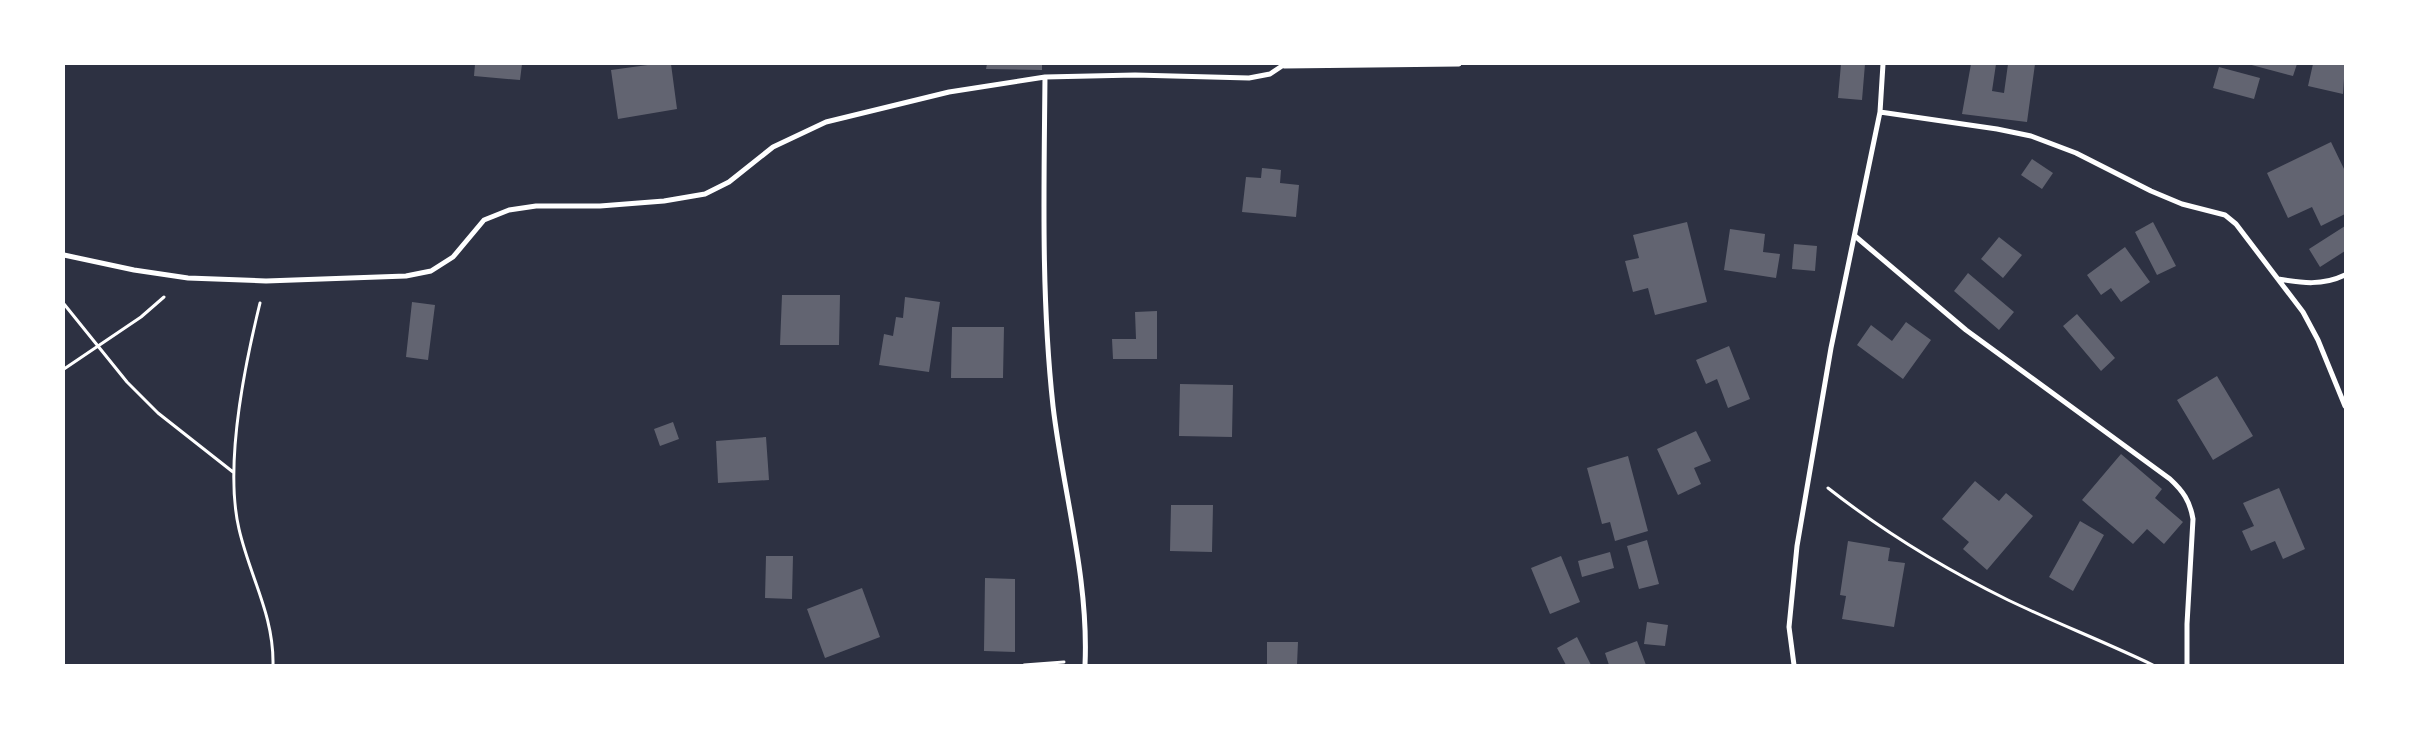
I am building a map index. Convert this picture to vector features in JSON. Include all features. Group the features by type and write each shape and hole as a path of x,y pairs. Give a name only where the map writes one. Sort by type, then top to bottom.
{"street":[{"path":"64,255 134,270 188,278 266,281 406,276 431,271 453,257 484,220 508,210 536,206 600,206 705,194 729,182 773,147 826,122 949,92 1046,77 1135,75 1249,78 1270,74 1285,65 1459,64"},
{"path":"1794,665 1790,627 1797,546 1830,348 1880,112 1883,64"},
{"path":"1046,77 1042,254 1046,341 1056,438 1083,590 1085,663"},
{"path":"1880,112 1997,129 2031,136 2076,153 2151,191 2182,204 2225,215 2236,224 2302,312 2318,340 2345,406"},
{"path":"1855,236 1966,330 2170,479 2182,490 2191,505 2193,519 2186,665"},
{"path":"2277,279 2313,284 2334,280 2345,275"}],"path":[{"path":"64,369 141,317 188,278"},
{"path":"266,281 247,366 233,472 234,502 240,531 271,626 273,665"},
{"path":"64,304 100,346 127,382 158,413 233,472"},
{"path":"1808,472 1885,530 1939,563 2009,600 2153,665"},
{"path":"1024,665 1085,663"}],"building":[{"path":"475,64 522,64 520,80 474,76"},
{"path":"655,64 671,64 677,109 618,119 611,70"},
{"path":"987,64 1042,64 1042,70 986,69"},
{"path":"1841,64 1865,64 1862,100 1838,98"},
{"path":"1971,64 1996,64 1992,91 2004,93 2008,64 2035,64 2027,122 1962,114"},
{"path":"2248,64 2297,64 2293,76"},
{"path":"2313,64 2345,64 2343,94 2308,86"},
{"path":"2219,67 2260,78 2254,99 2213,88"},
{"path":"2331,142 2345,171 2345,214 2321,226 2312,207 2288,218 2267,173"},
{"path":"2032,159 2053,173 2042,189 2021,175"},
{"path":"1262,168 1281,170 1280,183 1299,185 1296,217 1242,212 1246,177 1261,178"},
{"path":"1687,222 1707,302 1655,315 1648,288 1633,292 1625,261 1639,258 1633,235"},
{"path":"2153,222 2176,266 2157,275 2135,232"},
{"path":"2345,226 2345,251 2320,267 2309,249"},
{"path":"1730,229 1765,234 1763,252 1780,254 1776,278 1724,270"},
{"path":"1999,237 2022,255 2003,278 1981,259"},
{"path":"1794,244 1817,246 1815,271 1792,269"},
{"path":"2125,247 2150,282 2121,302 2111,288 2101,295 2087,275"},
{"path":"1968,273 2014,312 1999,330 1954,291"},
{"path":"782,295 840,295 839,345 780,345"},
{"path":"905,297 940,302 929,372 879,365 884,334 893,336 896,317 903,318"},
{"path":"412,302 435,305 428,360 406,357"},
{"path":"1157,311 1157,359 1113,359 1112,339 1136,339 1135,312"},
{"path":"2077,314 2115,358 2101,371 2063,326"},
{"path":"1906,322 1931,340 1903,379 1857,345 1871,325 1892,341"},
{"path":"952,327 1004,327 1003,378 951,378"},
{"path":"1729,346 1750,399 1728,408 1717,379 1706,384 1696,360"},
{"path":"2217,376 2253,436 2213,460 2177,400"},
{"path":"1180,384 1233,385 1232,437 1179,436"},
{"path":"673,422 679,439 660,446 654,429"},
{"path":"1696,431 1711,461 1694,468 1701,484 1678,495 1657,449"},
{"path":"766,437 769,480 718,483 716,441"},
{"path":"2121,454 2162,489 2155,498 2183,522 2164,544 2147,529 2133,544 2082,500"},
{"path":"1628,456 1648,531 1615,541 1610,522 1602,524 1587,468"},
{"path":"1975,481 1999,501 2006,493 2033,516 1987,570 1963,549 1969,542 1942,519"},
{"path":"2279,488 2305,549 2283,559 2275,541 2251,551 2242,531 2254,526 2243,503"},
{"path":"1171,505 1213,505 1212,552 1170,551"},
{"path":"2080,521 2104,535 2073,591 2049,577"},
{"path":"1647,540 1659,584 1639,589 1627,546"},
{"path":"1848,541 1890,548 1888,561 1905,563 1894,627 1842,619 1846,596 1840,595"},
{"path":"1610,552 1614,568 1582,577 1578,561"},
{"path":"766,556 793,556 792,599 765,598"},
{"path":"1561,556 1580,602 1550,614 1531,568"},
{"path":"985,578 1015,579 1015,652 984,651"},
{"path":"862,588 880,637 825,658 807,609"},
{"path":"1647,622 1668,625 1665,646 1644,644"},
{"path":"1577,637 1591,665 1566,665 1557,648"},
{"path":"1637,641 1646,665 1609,665 1605,653"},
{"path":"1267,642 1298,642 1297,665 1267,665"}]}
